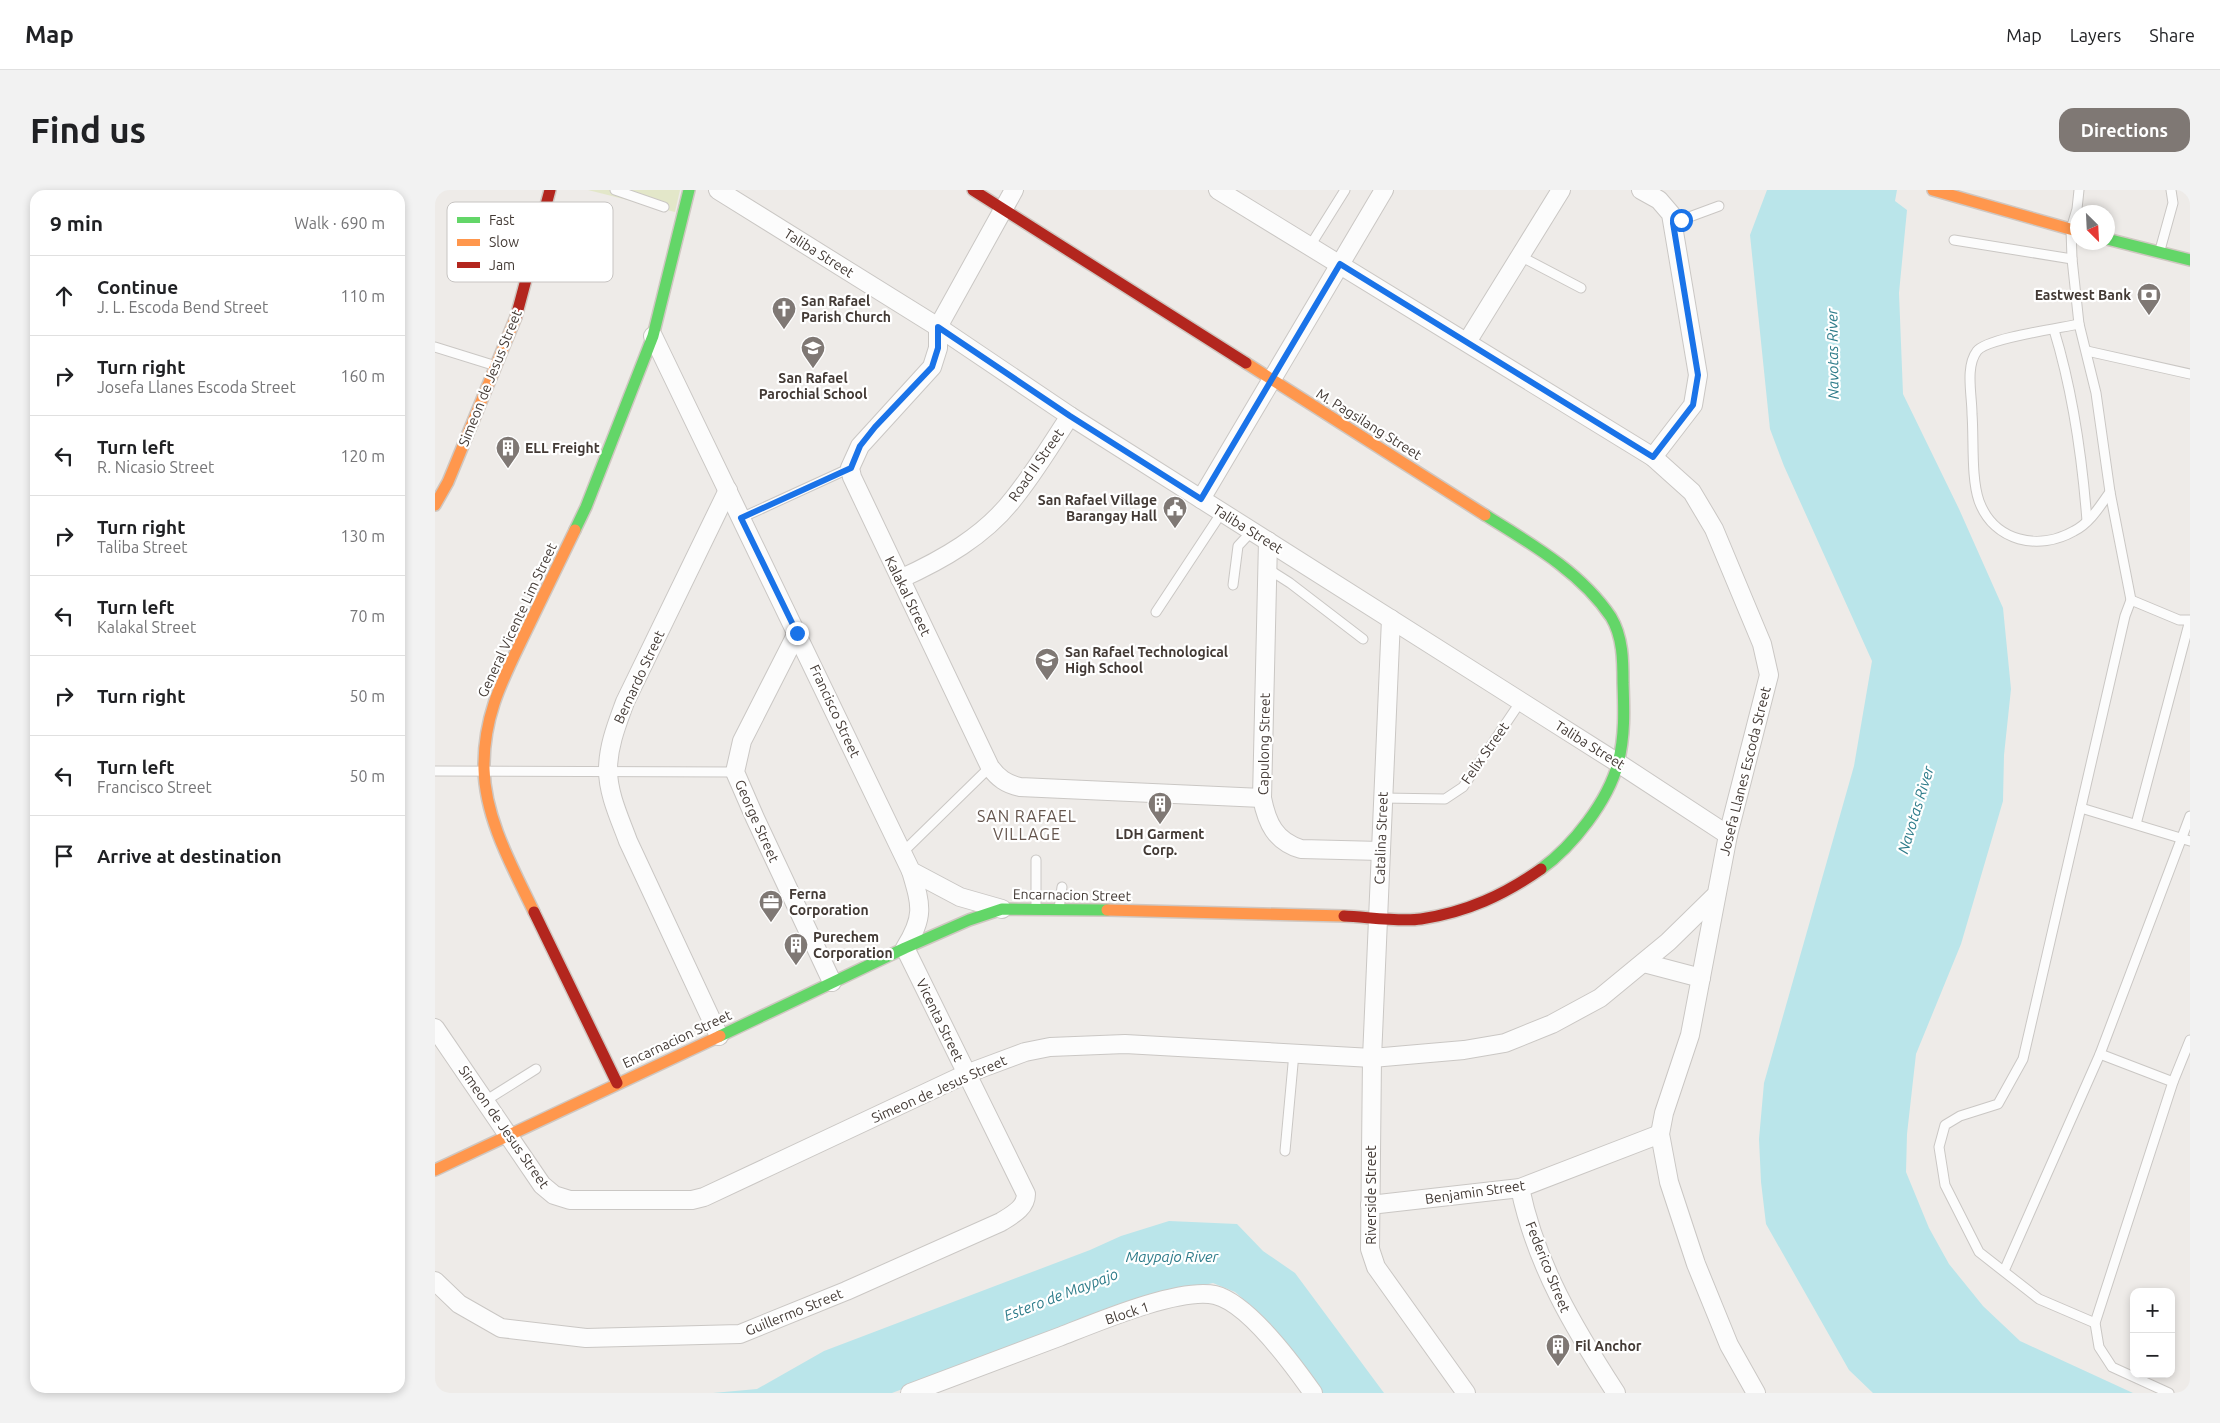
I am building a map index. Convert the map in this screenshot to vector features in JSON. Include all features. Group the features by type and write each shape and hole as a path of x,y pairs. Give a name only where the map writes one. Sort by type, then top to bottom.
{"street":[{"name":"General Vicente Lim Street","path":"617,1083 509,860 491,811 484,770 487,732 495,696 586,507 653,336 689,190"},
{"name":"Taliba Street","path":"718,190 938,327 1070,416 1618,763 1728,835"},
{"name":"M. Pagsilang Street","path":"973,190 1542,552 1595,594 1612,619 1621,641 1624,718 1618,763"},
{"path":"851,468 860,446 875,427 932,367 938,348 938,327 1014,190"},
{"name":"Josefa Llanes Escoda Street","path":"1218,190 1653,457 1691,492 1714,529 1762,644 1769,675 1714,897 1701,978 1689,1035 1660,1134 1669,1182 1696,1264 1729,1345 1756,1393"},
{"path":"1201,499 1384,190"},
{"path":"1467,342 1561,190"},
{"path":"1641,190 1659,200 1671,214 1698,375 1693,405 1653,457"},
{"path":"1933,190 2070,229"},
{"path":"2115,241 2190,260"},
{"name":"Simeon de Jesus Street","path":"435,505 448,482 515,322 526,282"},
{"name":"Francisco Street","path":"653,336 911,871 920,910 919,923 905,948"},
{"name":"Road II Street","path":"900,579 930,565 965,544 992,522 1014,499 1070,416"},
{"name":"Kalakal Street","path":"851,468 852,477 900,579 990,767 998,778 1009,785 1020,788 1262,798"},
{"name":"Bernardo Street","path":"719,1036 628,841 617,810 608,771 613,734 625,702 728,490"},
{"name":"Capulong Street","path":"1268,541 1262,798 1265,815 1272,830 1290,846 1301,849 1381,851"},
{"name":"Catalina Street","path":"1372,1058 1391,619"},
{"name":"George Street","path":"797,633 742,741 735,772 832,982"},
{"name":"Encarnacion Street","path":"509,1135 905,948 969,920 1002,909 1195,911 1420,919 1475,906 1512,889 1544,867 1580,832 1605,794 1618,763"},
{"path":"911,871 961,897 1002,909"},
{"name":"Simeon de Jesus Street","path":"435,1028 542,1185 554,1196 570,1200 692,1200 704,1197 966,1074 1025,1052 1050,1047 1125,1044 1372,1058 1464,1050 1505,1042 1552,1024 1600,998 1643,963 1714,897"},
{"name":"Vicenta Street","path":"905,948 1026,1194 1026,1201"},
{"path":"1643,963 1701,978"},
{"name":"Riverside Street","path":"1372,1058 1370,1249 1376,1267 1466,1393"},
{"name":"Benjamin Street","path":"1370,1205 1520,1188 1660,1134"},
{"path":"435,1170 509,1135"},
{"name":"Federico Street","path":"1520,1188 1525,1210 1548,1275 1571,1322 1616,1393"},
{"name":"Guillermo Street","path":"435,1281 459,1304 501,1328 585,1338 740,1334 1001,1222 1017,1212 1026,1201"},
{"name":"Block 1","path":"910,1393 1131,1310 1193,1294 1215,1295 1232,1302 1277,1345 1313,1393"}],"lane":[{"path":"615,190 663,207"},
{"path":"1310,246 1345,190"},
{"path":"2077,205 2079,190"},
{"path":"2159,252 2173,203 2171,190"},
{"path":"1673,223 1719,206"},
{"path":"1954,240 2072,259"},
{"path":"2073,250 2079,324 2096,393 2110,492 2131,600 2125,616 2023,1059 1998,1104 1960,1116 1945,1125 1939,1147 1945,1185 1979,1252 2039,1299 2095,1322"},
{"path":"1520,256 1581,288"},
{"path":"2079,324 1992,341 1978,350 1970,367 1975,478 1979,501 1989,518 2001,532 2025,542 2055,538 2075,531 2095,514 2110,492"},
{"path":"2054,330 2067,372 2083,467 2087,521"},
{"path":"435,348 497,366"},
{"path":"2087,351 2190,374"},
{"path":"741,518 851,468"},
{"path":"1156,612 1222,512"},
{"path":"1233,585 1239,546 1252,531"},
{"path":"1267,569 1290,583 1363,638"},
{"path":"2131,600 2179,620 2190,620 2136,824"},
{"name":"Felix Street","path":"1383,798 1445,798 1463,787 1521,702"},
{"path":"902,853 990,767"},
{"path":"435,771 735,772"},
{"path":"2081,808 2186,840"},
{"path":"2004,1271 2100,1054 2186,840 2190,816"},
{"path":"1036,860 1036,910"},
{"path":"1059,910 1062,887"},
{"path":"2169,1393 2112,1367 2099,1347 2095,1322 2173,1082 2190,1040"},
{"path":"1285,1151 1294,1053"},
{"path":"2100,1054 2173,1082"},
{"path":"485,1101 536,1069"}],"green space":[{"path":"588,190 680,190 675,212"}],"water":[{"name":"Navotas River","path":"1767,190 1897,190 1895,201 1907,210 1899,293 1903,394 1959,509 2003,608 2011,689 2004,755 2003,801 1961,944 1916,1054 1907,1134 1906,1172 1929,1228 1949,1264 1983,1306 2020,1341 2133,1393 1873,1393 1849,1370 1766,1224 1761,1182 1759,1139 1764,1083 1854,766 1872,661 1784,466 1770,429 1750,235"},
{"name":"Maypajo River","path":"1169,1221 1237,1224 1263,1251 1295,1273 1384,1393 1320,1393 1255,1309 1235,1292 1213,1283 1138,1300 892,1393 713,1393 757,1389 824,1351 1090,1250 1121,1236"}],"traffic: fast":[{"path":"575,530 586,507 653,336 689,190"},
{"path":"2115,241 2190,260"},
{"path":"1485,515 1554,560 1585,586 1611,617 1618,633 1621,649 1624,703 1623,733 1618,763 1613,778 1588,822 1565,848 1541,869"},
{"path":"720,1036 905,948 969,920 1002,909 1107,910"}],"traffic: slow":[{"path":"1933,190 2070,229"},
{"path":"435,505 448,482 516,317"},
{"path":"1246,363 1485,515"},
{"path":"534,912 501,843 489,806 484,769 485,749 491,713 503,680 575,530"},
{"path":"1107,910 1344,916"},
{"path":"435,1170 720,1036"}],"traffic: jam":[{"path":"547,202 550,190"},
{"path":"973,190 1246,363"},
{"path":"516,317 525,282"},
{"path":"1344,916 1403,920 1438,916 1484,901 1513,887 1541,869"},
{"path":"534,912 617,1083"}],"place":[{"name":"Eastwest Bank","path":"2149,316"},
{"name":"San Rafael Parish Church","path":"784,330"},
{"name":"San Rafael Parochial School","path":"813,369"},
{"name":"ELL Freight","path":"508,469"},
{"name":"San Rafael Village Barangay Hall","path":"1175,529"},
{"name":"San Rafael Technological High School","path":"1047,681"},
{"name":"LDH Garment Corp.","path":"1160,825"},
{"name":"Ferna Corporation","path":"771,923"},
{"name":"Purechem Corporation","path":"796,966"},
{"name":"Fil Anchor","path":"1558,1367"}],"district":[{"name":"SAN RAFAEL VILLAGE","path":"1027,825"}],"route":[{"path":"797,633 741,518 851,468 853,459 860,446 875,427 932,367 938,348 938,327 1070,416 1201,499 1340,264 1653,457 1693,405 1698,375 1673,223 1681,220"}],"water label":[{"name":"Estero de Maypajo","path":"1061,1295"}]}
